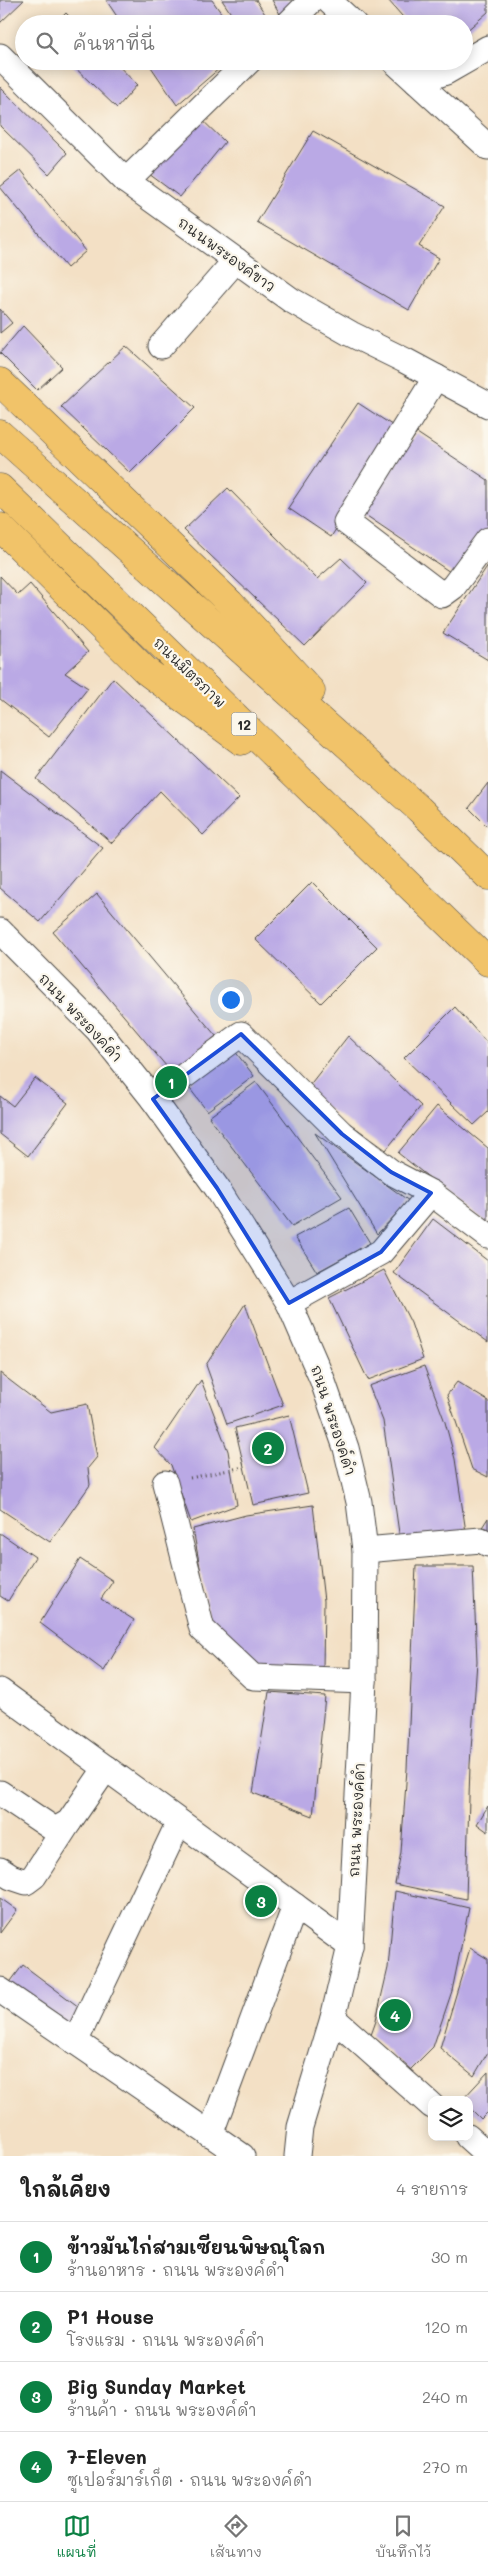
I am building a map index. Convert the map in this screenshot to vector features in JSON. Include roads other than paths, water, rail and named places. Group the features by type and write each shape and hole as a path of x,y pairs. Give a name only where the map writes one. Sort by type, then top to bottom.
{"main road":[{"path":"0,382 230,603 420,809 488,876"},
{"path":"0,434 420,809"},
{"name":"ถนนมิตรภาพ","path":"0,488 488,962"},
{"path":"0,527 146,671 324,802"}],"street":[{"path":"297,15 312,0"},
{"path":"328,0 344,15"},
{"path":"473,57 488,48"},
{"name":"ถนนพระองค์ขาว","path":"0,56 126,181 291,300 351,334 488,405"},
{"path":"126,181 240,70"},
{"path":"404,70 488,147"},
{"path":"417,82 450,70"},
{"path":"162,346 236,260"},
{"path":"436,377 346,522 442,595 452,587 488,540"},
{"name":"ถนน พระองค์ดำ","path":"0,931 98,1030 153,1099 217,1188 289,1303 322,1379 346,1448 359,1502 365,1550 364,1681 350,1946 333,2018 300,2127"},
{"path":"153,1099 241,1034 342,1134 390,1172 431,1193 488,1236"},
{"path":"289,1303 381,1252 431,1193"},
{"path":"164,1483 202,1629 253,1677 364,1681"},
{"path":"365,1550 481,1540 488,1544"},
{"path":"0,1692 350,1946"},
{"path":"0,1870 10,1878 26,1882 34,1876 106,1768"},
{"path":"0,1793 55,1830 69,1822"},
{"path":"75,2042 179,1822"},
{"path":"210,2134 295,1906"},
{"path":"0,1990 242,2156"},
{"path":"333,2018 428,2102"},
{"path":"279,2156 300,2127"},
{"path":"297,2156 300,2127"},
{"path":"472,2141 488,2155"}],"place":[{"name":"ข้าวมันไก่สามเซียนพิษณุโลก","path":"171,1082"},
{"name":"P1 House","path":"268,1448"},
{"name":"Big Sunday Market","path":"261,1901"},
{"name":"7-Eleven","path":"395,2015"}]}
